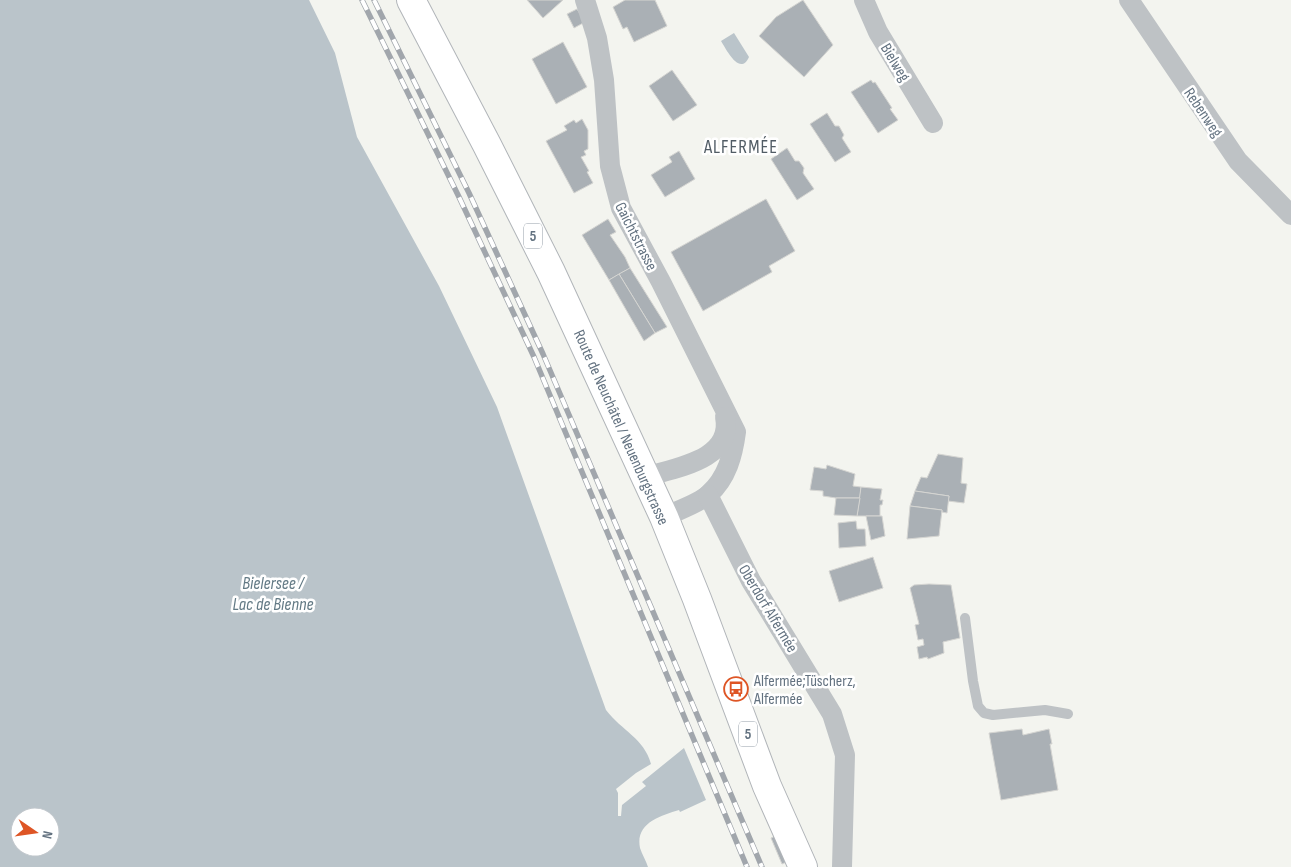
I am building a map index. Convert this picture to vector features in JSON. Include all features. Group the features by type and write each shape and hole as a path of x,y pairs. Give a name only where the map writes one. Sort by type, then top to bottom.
{"main road":[{"name":"Route de Neuchâtel / Neuenburgstrasse","path":"411,0 492,154 551,272 664,517 767,786 803,867"}],"street":[{"name":"Gaichtstrasse","path":"586,0 597,38 604,80 610,166 620,208 661,282 736,432 733,454 723,478 708,495 664,517"},
{"name":"Bielweg","path":"864,0 878,32 933,123"},
{"name":"Rebenweg","path":"1129,0 1238,161 1291,215"},
{"name":"Gaichtstrasse","path":"645,477 694,463 710,455 722,441 726,422 721,400"},
{"name":"Oberdorf Alfermée","path":"708,495 751,581 832,714 845,755 842,867"}],"lane":[{"path":"965,618 978,706 984,713 993,715 1045,710 1068,714"}],"water":[{"name":"Bielersee / Lac de Bienne","path":"0,0 309,0 335,53 357,137 439,286 497,407 606,710 638,741 648,755 651,764 616,789 618,793 618,816 621,816 622,805 646,786 642,782 684,748 706,800 680,812 679,810 657,818 645,827 639,839 640,848 648,867 0,867"},
{"path":"734,33 749,57 742,64 734,60 721,41"}],"building":[{"path":"527,0 563,0 543,18"},
{"path":"625,0 655,0 667,26 634,42 627,27 623,29 613,7"},
{"path":"803,0 833,45 804,77 759,36 776,17"},
{"path":"577,9 585,22 574,28 567,14"},
{"path":"563,42 587,87 556,104 532,59"},
{"path":"672,70 697,105 673,121 649,86"},
{"path":"871,80 873,83 875,82 898,120 878,133 851,92"},
{"path":"827,113 835,126 839,126 844,135 842,138 851,152 835,162 810,124"},
{"path":"582,119 588,130 588,149 584,151 586,155 581,157 593,183 574,193 546,141 567,130 564,126 574,120 576,123"},
{"path":"787,148 795,161 799,161 804,168 803,173 814,189 797,200 771,159"},
{"path":"679,151 695,179 665,197 651,175 672,162 669,157"},
{"path":"766,199 795,251 769,266 772,272 703,311 671,252"},
{"path":"608,219 616,232 610,235 630,268 609,280 582,235"},
{"path":"630,268 667,327 655,333 619,274"},
{"path":"619,274 655,333 644,341 609,280"},
{"path":"938,454 963,458 961,483 967,484 964,503 948,501 949,496 915,491 921,477 927,478"},
{"path":"827,465 855,474 853,486 861,487 860,498 823,496 823,491 810,490 814,467 826,469"},
{"path":"861,487 882,489 880,500 883,500 882,505 880,505 880,516 857,516"},
{"path":"915,491 949,496 947,513 942,512 942,510 910,506"},
{"path":"836,498 860,498 857,516 834,515"},
{"path":"910,506 942,510 939,536 907,539"},
{"path":"866,516 882,516 885,536 871,540"},
{"path":"856,521 857,529 865,529 866,546 839,548 838,523"},
{"path":"873,557 883,588 839,602 829,571"},
{"path":"914,585 951,585 960,638 943,642 944,653 928,659 927,657 919,659 917,647 924,645 923,639 918,640 915,625 919,624 910,588"},
{"path":"1022,729 1023,735 1049,729 1058,790 1001,800 989,733"},
{"path":"784,832 796,858 782,864 771,838"}],"railway":[{"path":"362,0 459,197 534,357 747,867"},
{"path":"374,0 469,193 543,354 762,867"}],"place":[{"name":"Alfermée;Tüscherz, Alfermée","path":"736,689"}],"district":[{"name":"ALFERMÉE","path":"741,146"}]}
